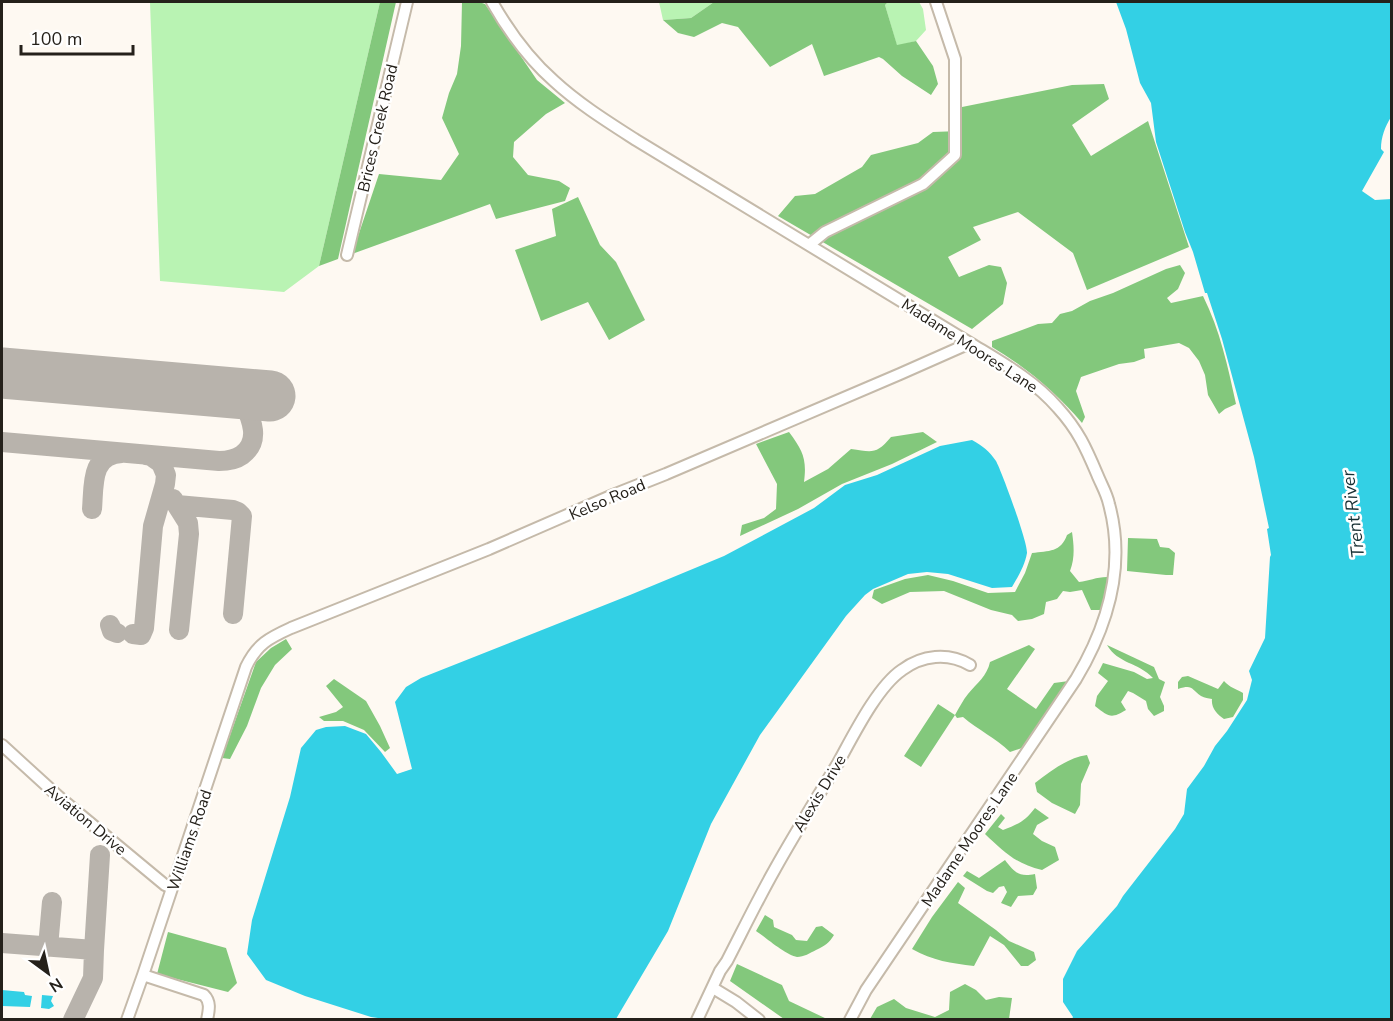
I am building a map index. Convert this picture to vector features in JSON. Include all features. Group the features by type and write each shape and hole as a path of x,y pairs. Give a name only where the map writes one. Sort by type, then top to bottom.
{"street":[{"name":"Brices Creek Road","path":"347,255 407,2"},
{"name":"Madame Moores Lane","path":"492,2 515,37 540,67 585,106 636,140 1023,376 1058,407 1084,442 1109,503 1115,558 1113,586 1103,625 1095,644 1081,671 1030,749 866,990 849,1020"},
{"path":"809,245 825,232 923,184 955,155 955,59 936,2"},
{"name":"Kelso Road","path":"250,660 259,646 275,635 489,549 970,343"},
{"name":"Alexis Drive","path":"697,1020 720,971 775,868 886,684 903,669 930,658 944,656 970,665"},
{"name":"Williams Road","path":"127,1020 250,660"},
{"name":"Aviation Drive","path":"2,745 59,797 165,885 172,888"},
{"path":"143,975 204,995 209,1005 207,1020"},
{"path":"713,988 759,1020"}],"green space":[{"path":"150,2 380,2 319,266 284,292 160,281"},
{"path":"380,2 396,2 338,259 319,266"},
{"path":"462,2 485,4 537,80 565,103 546,114 514,142 513,157 528,175 559,181 570,188 565,201 496,219 490,204 352,254 379,174 441,180 459,154 442,118 457,74 461,46"},
{"path":"659,2 714,2 691,18 663,20"},
{"path":"714,2 888,2 885,5 897,45 916,41 933,66 938,84 931,95 879,57 824,76 812,44 770,67 738,27 722,23 694,37 678,33 663,20 691,18"},
{"path":"888,2 919,2 923,9 926,30 916,41 897,46 885,5"},
{"path":"1104,84 1109,99 1072,125 1091,156 1148,121 1189,247 1087,290 1073,253 1018,212 973,227 981,240 948,257 959,277 989,265 1001,267 1007,283 1003,304 972,329 778,216 795,196 815,194 862,167 871,155 918,143 933,132 960,131 962,107 1072,85"},
{"path":"578,197 600,245 616,262 645,320 609,340 588,302 541,321 515,250 556,236 552,209"},
{"path":"1180,265 1185,273 1178,289 1167,298 1171,303 1203,296 1209,309 1223,349 1236,404 1219,414 1208,395 1205,375 1199,361 1189,348 1179,343 1144,349 1145,358 1081,377 1076,391 1085,417 1082,423 1040,381 992,347 992,341 1038,324 1052,323 1060,314"},
{"path":"789,432 803,456 804,482 828,469 851,449 873,451 891,437 923,432 937,442 892,464 842,484 798,509 740,536 742,525 764,518 776,509 777,484 756,444"},
{"path":"1072,532 1074,552 1070,571 1079,582 1107,577 1109,584 1104,610 1091,610 1082,590 1063,591 1057,599 1046,602 1044,614 1018,621 1012,615 991,610 944,591 910,592 882,604 872,598 874,590 905,579 928,575 988,593 1015,592 1032,553 1058,548"},
{"path":"1128,538 1157,539 1160,547 1169,548 1175,553 1173,575 1127,571"},
{"path":"286,639 292,649 275,665 261,688 247,726 230,759 222,758 256,662 271,648"},
{"path":"1029,645 1035,649 1007,689 1036,709 1054,683 1069,681 1028,746 1010,752 963,717 957,718 955,715 966,696 984,675 990,662"},
{"path":"1107,645 1154,667 1159,679 1165,682 1160,697 1164,711 1154,716 1148,709 1146,701 1128,691 1121,702 1126,710 1121,713 1113,716 1095,706 1097,696 1108,681 1098,673 1103,663 1134,672 1147,679 1153,678 1122,660"},
{"path":"1188,676 1218,689 1224,681 1243,693 1243,700 1233,717 1224,719 1212,705 1212,699 1201,696 1191,688 1178,689 1178,682 1182,677"},
{"path":"334,679 366,701 390,748 385,752 364,730 343,721 324,721 319,717 336,712 343,707 326,686"},
{"path":"938,704 955,715 921,767 904,756"},
{"path":"1087,755 1090,763 1081,784 1080,805 1075,814 1052,803 1037,792 1035,783 1047,774 1066,762"},
{"path":"1035,808 1049,818 1037,825 1033,834 1055,847 1059,860 1042,870 1018,861 985,834 1001,814 1005,818 998,827 1003,830 1021,822"},
{"path":"1005,860 1018,873 1035,874 1037,888 1033,895 1018,896 1011,907 1001,903 1007,892 1004,886 999,887 993,893 963,876 967,871 979,878"},
{"path":"958,882 965,888 958,903 1009,941 1034,952 1036,960 1028,966 1021,966 1004,945 990,936 974,966 935,959 912,949"},
{"path":"765,915 773,920 774,927 792,935 796,940 807,941 816,927 822,926 834,935 819,949 802,956 793,956 756,931"},
{"path":"168,932 226,948 237,983 228,992 157,974"},
{"path":"737,964 782,985 789,1001 827,1019 784,1019 730,981"},
{"path":"965,984 976,990 986,1000 999,997 1012,998 1009,1019 870,1019 877,1007 894,999 906,1008 935,1017 949,1010 950,992"}],"water":[{"name":"Trent River","path":"1116,2 1391,2 1391,117 1382,140 1381,149 1384,152 1362,191 1375,200 1392,199 1391,1019 1072,1019 1073,1017 1063,1002 1063,979 1077,951 1117,906 1175,829 1184,814 1187,789 1247,700 1252,680 1249,671 1265,638 1271,555 1267,529 1269,528 1254,457 1222,339 1156,142 1151,103 1140,83 1126,29"},
{"path":"972,440 986,449 996,461 1009,492 1026,547 1026,557 1012,587 992,588 948,574 927,572 908,574 873,589 865,595 846,616 760,735 711,824 668,931 616,1019 385,1019 371,1017 305,996 266,980 247,954 252,920 290,797 301,748 316,730 345,726 366,734 397,774 412,769 395,702 406,687 421,678 724,556 814,508 845,485 877,475 940,446"},
{"path":"2,990 24,992 25,995 32,996 30,1007 2,1006"},
{"path":"42,995 53,996 51,1001 54,1006 49,1009 41,1008"}],"taxiway":[{"path":"2,442 219,461 231,460 249,449 253,434 250,417 240,393"},
{"path":"92,509 94,481 99,465 104,459 122,453"},
{"path":"133,634 141,635 144,628 153,526 166,475 161,463 145,455"},
{"path":"173,499 188,523 189,534 179,630"},
{"path":"177,505 233,510 242,516 233,614"},
{"path":"110,625 112,631 117,633"},
{"path":"2,943 94,950 100,855"},
{"path":"48,947 52,902"},
{"path":"73,1020 93,978 94,950"}],"runway":[{"path":"2,373 270,396"}]}
